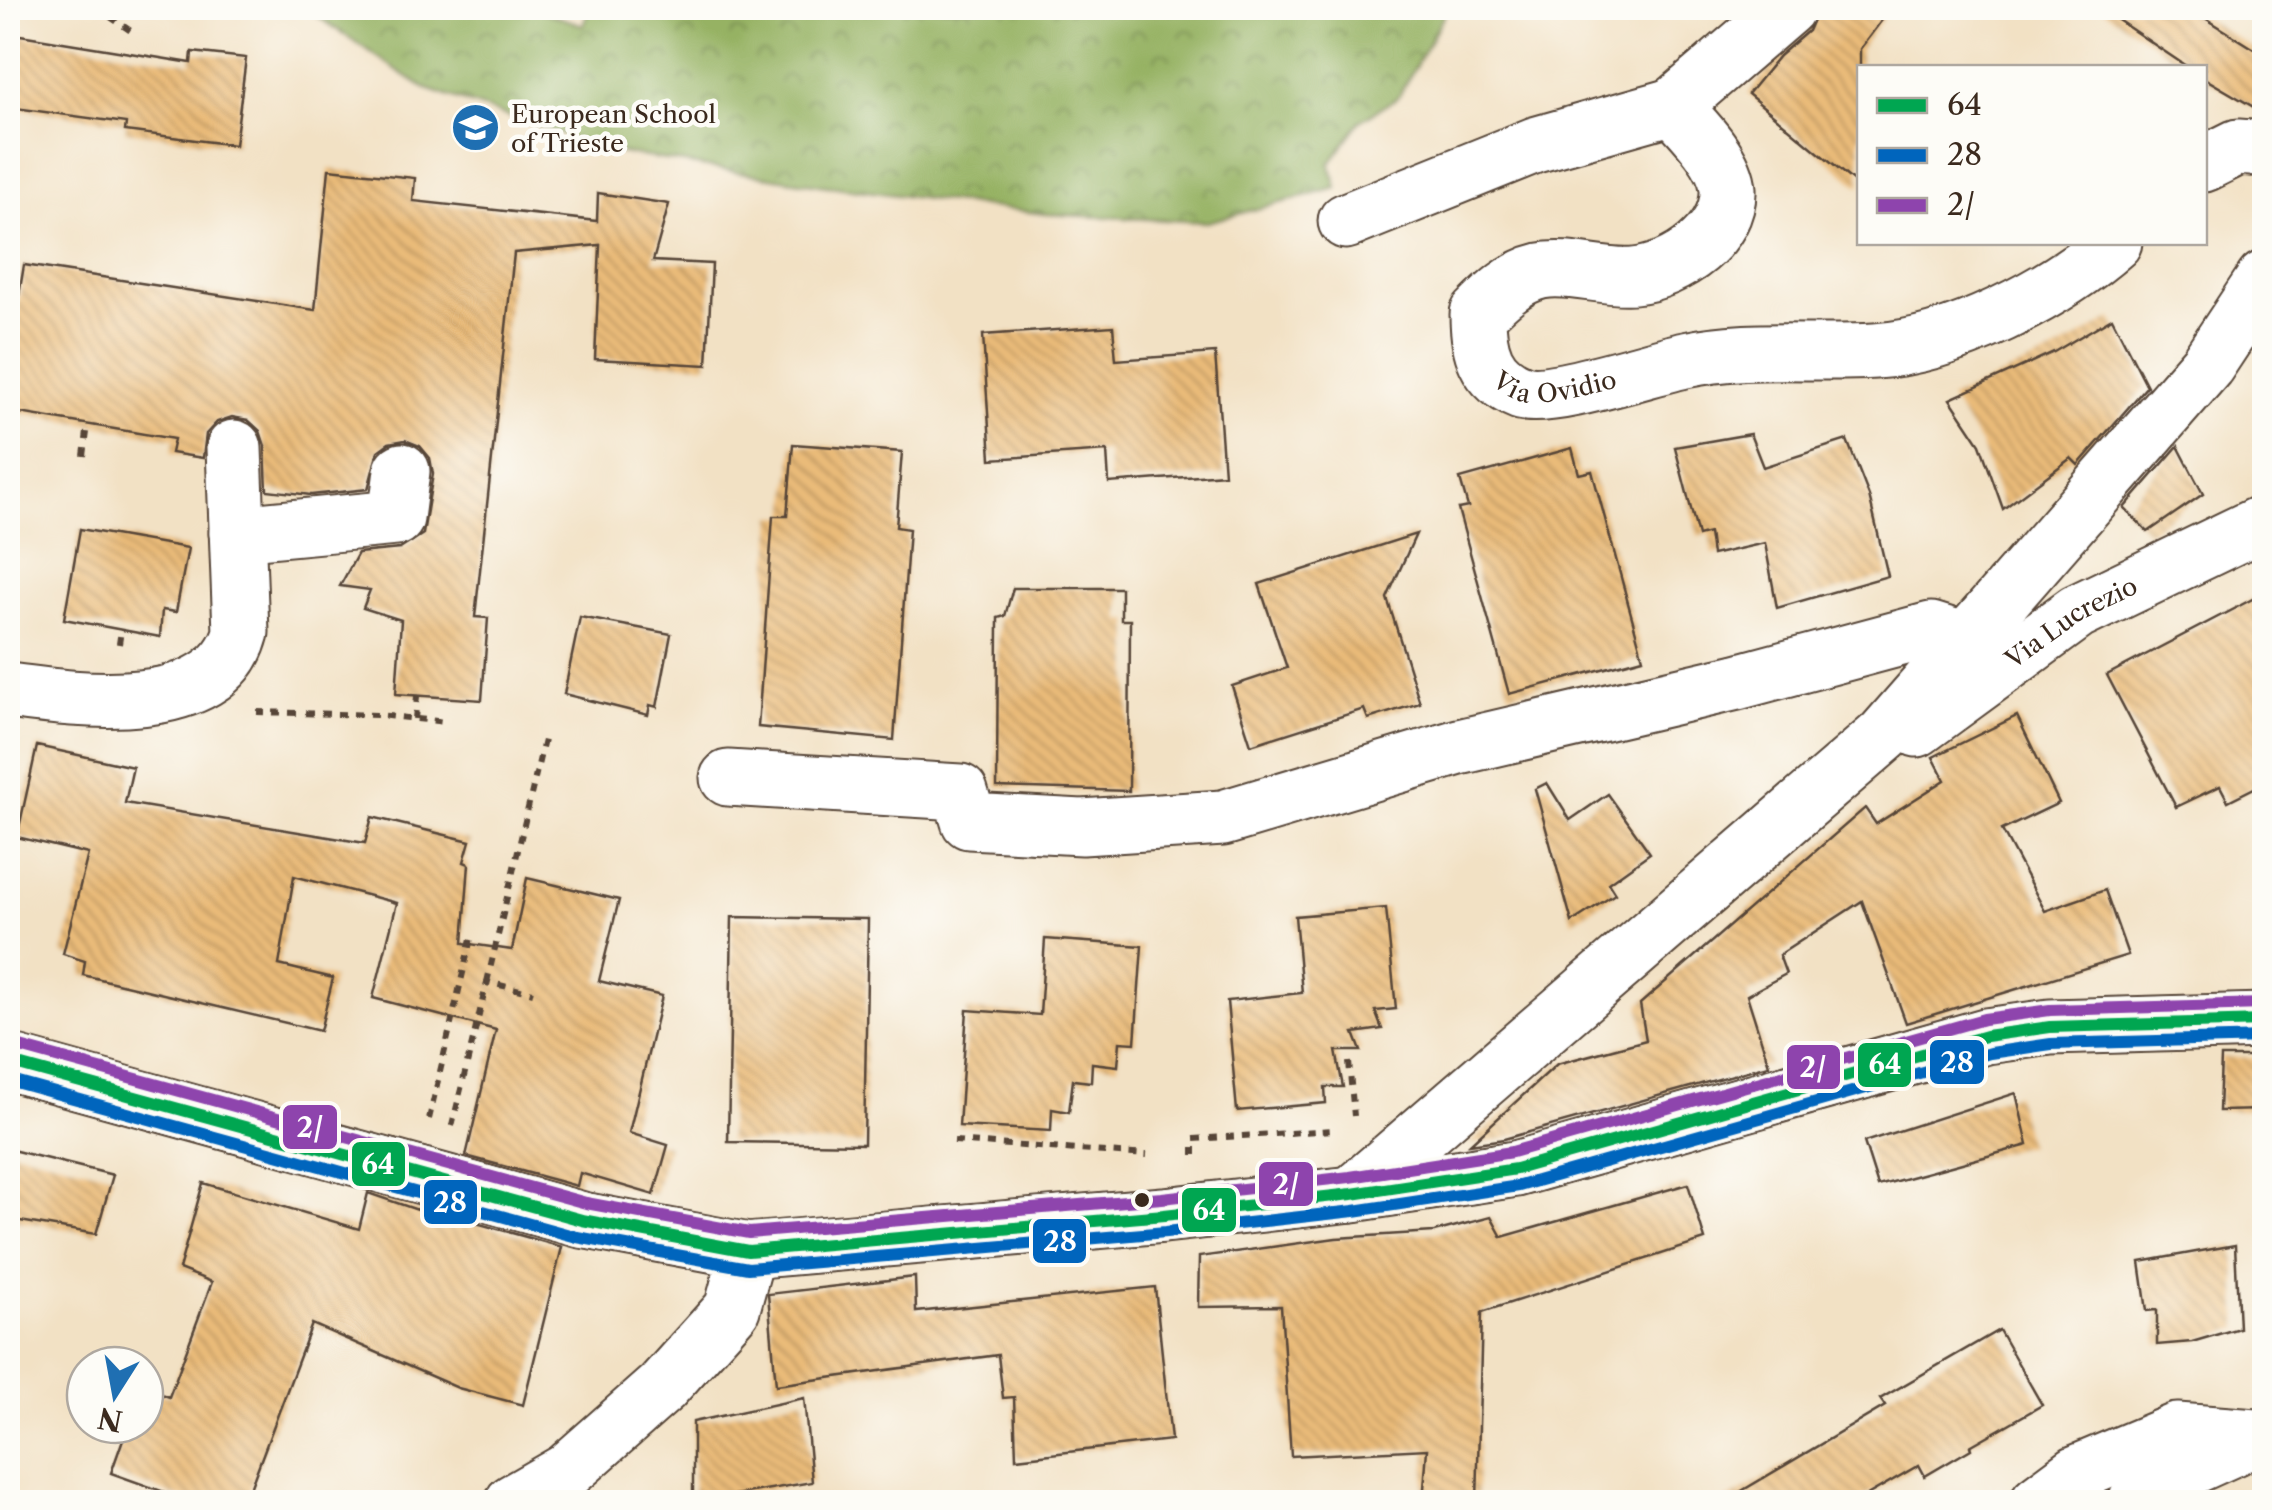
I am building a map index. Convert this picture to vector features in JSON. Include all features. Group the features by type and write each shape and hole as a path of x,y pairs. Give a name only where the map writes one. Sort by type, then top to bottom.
{"street":[{"path":"1346,221 1535,145 1673,106 1787,8"},
{"name":"Via Ovidio","path":"1673,106 1707,142 1728,188 1716,230 1683,260 1636,276 1542,271 1505,288 1478,314 1478,350 1498,381 1526,394 1590,384 1688,359 1879,351 1956,332 2039,295 2110,245"},
{"path":"2207,162 2238,147 2264,149"},
{"path":"1352,1194 1884,736 2207,366 2264,279"},
{"path":"8,691 105,702 168,692 220,671 236,652 241,632 234,448"},
{"path":"237,533 396,518 402,471"},
{"name":"Via Lucrezio","path":"1884,736 1920,728 2077,612 2264,522"},
{"path":"728,778 960,792 969,821 1082,827 1224,818 1459,747 1737,682 1931,630 1964,640"},
{"path":"8,1062 601,1224 748,1251 919,1240 1352,1194 1516,1169 1986,1036 2050,1027 2264,1021"},
{"path":"512,1502 568,1471 662,1387 732,1308 748,1251"},
{"path":"2038,1502 2077,1473 2177,1431 2260,1437"},
{"path":"2136,1502 2163,1480 2260,1437"}],"path":[{"path":"97,8 134,33"},
{"path":"84,456 88,424"},
{"path":"415,719 417,696"},
{"path":"245,712 446,722"},
{"path":"428,1177 487,982 544,740"},
{"path":"428,1177 472,934"},
{"path":"487,982 533,992"},
{"path":"1177,1156 1194,1155 1194,1139 1355,1128 1349,1062"},
{"path":"954,1141 1160,1156"}],"green space":[{"path":"305,8 532,8 583,25 589,8 1448,8 1398,97 1360,121 1330,164 1337,188 1207,222 1045,214 819,185 610,151 424,88"}],"building":[{"path":"1818,8 1891,8 1860,49 1857,185 1748,94 1779,56 1808,31"},
{"path":"2100,8 2189,8 2264,55 2264,113 2207,80 2207,65 2185,65"},
{"path":"8,33 191,63 192,52 246,58 235,145 125,131 126,123 8,107"},
{"path":"329,169 415,178 413,201 597,221 598,193 669,204 653,261 712,264 707,365 595,359 600,245 514,253 475,617 488,618 482,700 396,694 401,620 363,608 370,590 340,586 358,553 400,549 423,534 433,474 430,458 420,446 405,440 389,443 378,451 368,489 311,495 267,490 265,446 260,431 248,420 232,417 217,422 206,434 203,458 171,453 174,439 8,411 8,362 24,265 315,310"},
{"path":"2112,318 2147,386 2078,465 2071,458 2003,509 1980,444 1950,399 2054,352"},
{"path":"1113,326 1116,360 1215,353 1224,474 1109,483 1107,451 991,459 983,335"},
{"path":"1750,434 1763,467 1847,440 1869,496 1888,576 1777,608 1765,543 1712,555 1709,533 1698,536 1675,447"},
{"path":"793,444 902,452 896,527 909,529 894,740 758,727 773,516 787,516"},
{"path":"2178,446 2203,494 2148,532 2124,508"},
{"path":"1572,448 1579,474 1592,471 1643,658 1509,694 1458,509 1468,507 1460,479"},
{"path":"80,529 188,548 176,612 162,610 160,637 64,619"},
{"path":"1416,534 1387,598 1420,703 1368,719 1364,709 1251,745 1232,686 1287,668 1259,584"},
{"path":"1013,588 1121,588 1121,620 1130,620 1129,791 997,787 998,618 1005,616"},
{"path":"2264,593 2264,783 2228,801 2220,786 2176,807 2107,675"},
{"path":"580,617 671,634 657,707 650,705 648,715 564,694"},
{"path":"2017,716 2059,803 2002,830 2045,911 2105,890 2128,955 1906,1023 1862,901 1779,955 1786,974 1747,995 1769,1065 1504,1139 1470,1144 1557,1064 1646,1040 1640,1004 1865,808 1876,824 1945,780 1933,757"},
{"path":"37,746 133,767 125,803 365,843 372,817 470,841 464,862 469,864 463,943 512,950 527,878 619,900 599,981 662,996 629,1133 668,1145 654,1195 580,1173 577,1186 466,1156 496,1030 373,998 397,903 294,876 279,965 333,978 320,1031 83,975 85,961 63,954 88,854 17,837"},
{"path":"1547,783 1570,820 1608,794 1650,853 1608,883 1615,894 1572,922 1535,789"},
{"path":"1386,908 1396,1009 1375,1011 1382,1029 1354,1033 1361,1051 1336,1051 1343,1087 1325,1087 1326,1103 1237,1111 1227,1001 1302,993 1295,916"},
{"path":"732,917 868,919 864,1144 728,1142"},
{"path":"1045,939 1142,946 1135,1043 1120,1042 1118,1066 1092,1063 1091,1082 1073,1080 1069,1112 1052,1109 1051,1131 959,1126 967,1010 1040,1015"},
{"path":"2221,1057 2264,1057 2264,1110 2219,1111"},
{"path":"2016,1093 2028,1145 1878,1186 1864,1142"},
{"path":"8,1149 113,1175 96,1234 8,1219"},
{"path":"203,1183 359,1229 368,1193 450,1221 451,1216 562,1247 523,1405 458,1388 312,1324 245,1502 192,1502 111,1473 121,1445 165,1445 165,1396 169,1397 212,1282 179,1269"},
{"path":"1688,1184 1705,1240 1482,1312 1477,1502 1423,1502 1427,1449 1291,1456 1281,1306 1198,1307 1199,1257 1336,1238 1434,1232 1491,1217 1502,1237"},
{"path":"2235,1245 2239,1328 2192,1342 2157,1345 2157,1310 2147,1311 2140,1262"},
{"path":"915,1277 916,1312 1155,1287 1171,1440 1016,1458 1014,1397 1003,1398 998,1355 776,1385 768,1294"},
{"path":"1999,1330 2042,1405 1925,1476 1919,1465 1855,1502 1723,1502 1885,1406 1880,1399"},
{"path":"804,1398 812,1482 693,1502 693,1422"}],"transit line":[{"name":"2/","path":"13,1045 586,1203 749,1233 1162,1198 1350,1177 1512,1152 1984,1019 2050,1010 2264,1004"},
{"name":"64","path":"8,1062 582,1220 748,1251 1164,1215 1352,1194 1516,1169 1986,1036 2050,1027 2264,1021"},
{"name":"28","path":"8,1080 577,1237 748,1268 1166,1232 1354,1211 1519,1186 1990,1053 2051,1044 2264,1038"}],"place":[{"name":"European School of Trieste","path":"476,128"}]}
